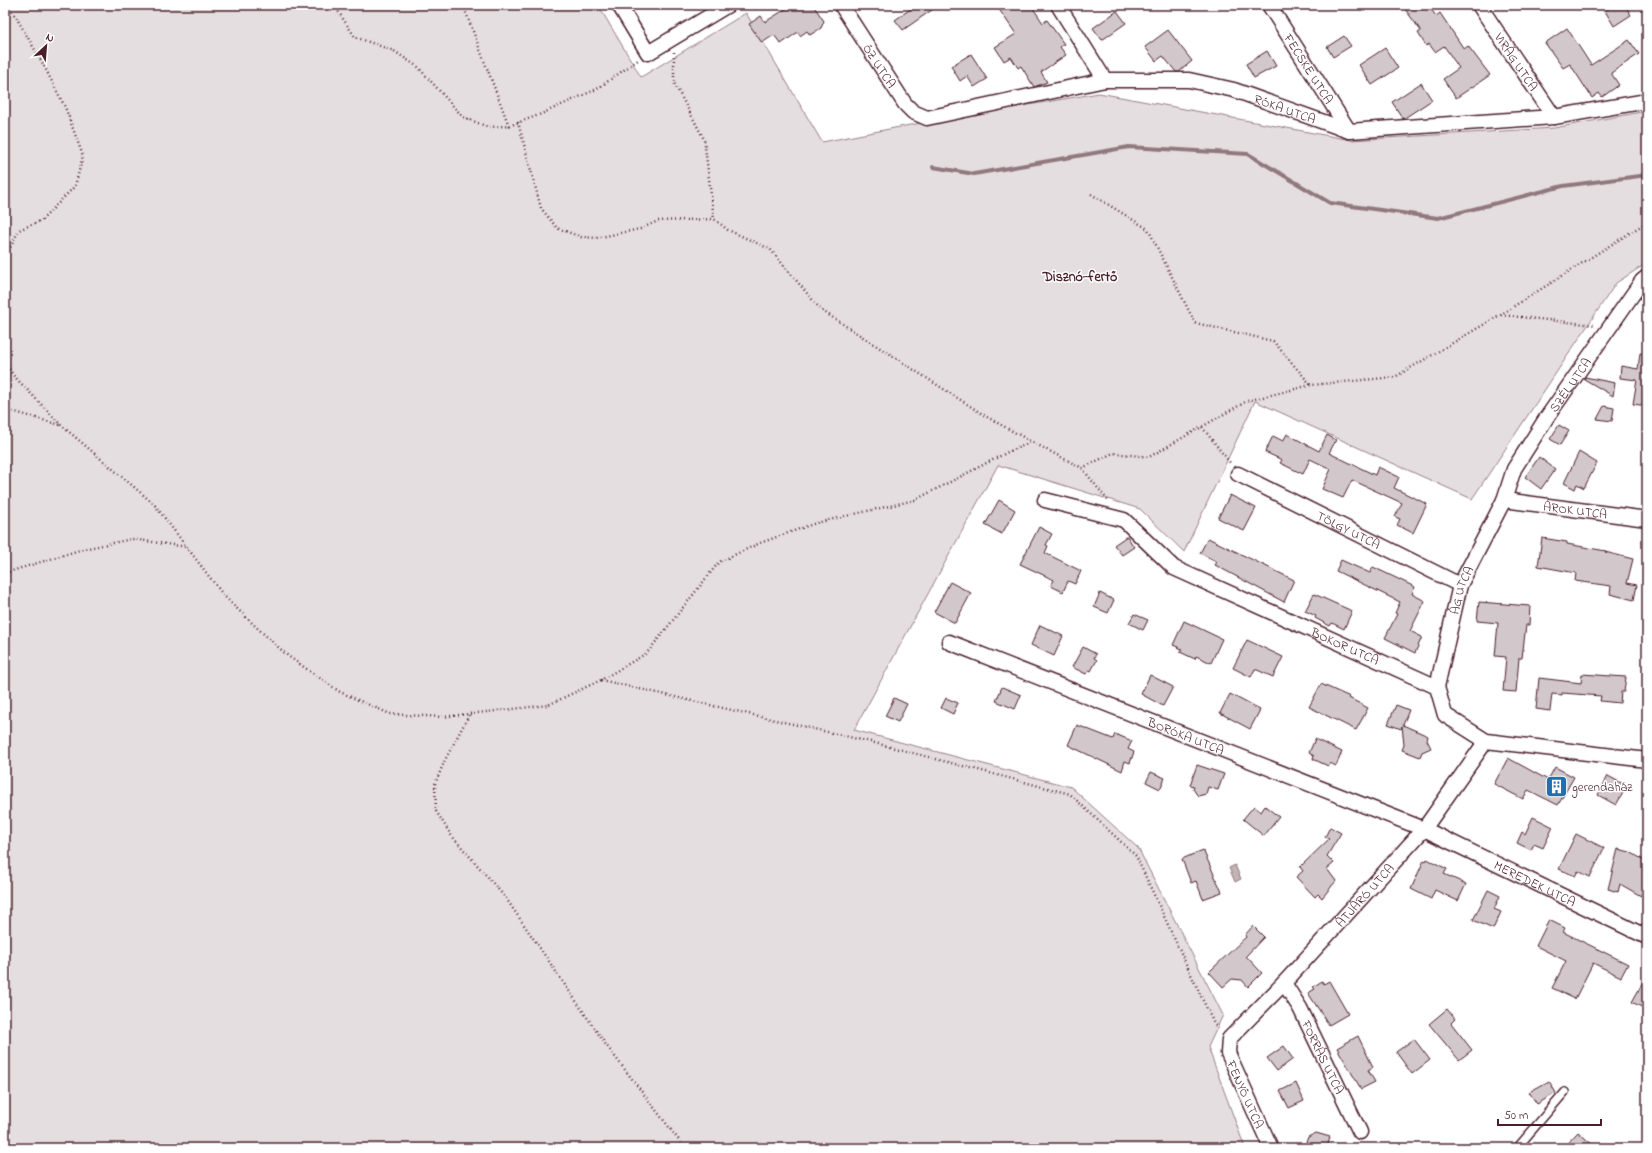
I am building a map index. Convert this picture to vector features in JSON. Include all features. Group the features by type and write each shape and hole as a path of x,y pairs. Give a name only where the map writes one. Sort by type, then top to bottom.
{"street":[{"path":"619,5 648,53 674,39 728,5"},
{"name":"ŐZ UTCA","path":"841,5 905,104 914,112 927,118"},
{"path":"1058,5 1105,80"},
{"name":"FECSKE UTCA","path":"1269,5 1349,131"},
{"name":"VIRÁG UTCA","path":"1480,5 1554,118"},
{"name":"RÓKA UTCA","path":"927,118 1105,80 1189,80 1234,90 1349,131 1554,118 1647,101"},
{"name":"SZÉL UTCA","path":"1504,500 1514,469 1547,417 1642,281 1647,277"},
{"name":"TÖLGY UTCA","path":"1238,474 1460,585"},
{"name":"BOKOR UTCA","path":"1045,500 1124,520 1174,568 1437,687"},
{"name":"ÁROK UTCA","path":"1504,500 1647,519"},
{"name":"ÁG UTCA","path":"1437,687 1460,585 1504,500"},
{"name":"BORÓKA UTCA","path":"949,642 1424,829"},
{"path":"1437,687 1445,715 1486,741 1647,760"},
{"name":"ÁTJÁRÓ UTCA","path":"1229,1039 1284,983 1424,829 1486,741"},
{"name":"MEREDEK UTCA","path":"1424,829 1647,937"},
{"name":"FORRÁS UTCA","path":"1284,983 1300,1008 1360,1132"},
{"name":"FENYŐ UTCA","path":"1229,1039 1228,1053 1271,1148"}],"lane":[{"path":"1517,1148 1565,1092"}],"path":[{"path":"5,258 19,230 42,220 75,186 83,156 65,107 16,17 6,5"},
{"path":"334,5 355,37 394,51 418,68 463,117 488,127 509,126 597,89 648,53"},
{"path":"463,5 509,126"},
{"path":"674,39 674,83 704,139 714,219"},
{"path":"518,122 541,208 557,228 581,237 596,238 640,229 658,221 714,219 728,230 770,249 821,310 987,417 1082,468 1110,503"},
{"path":"1090,194 1148,229 1195,323 1273,341 1311,385"},
{"path":"1082,468 1113,453 1149,457 1247,401 1311,385 1396,377 1500,315 1647,222"},
{"path":"1500,315 1610,326"},
{"path":"5,362 14,375 61,425 154,504 224,596 288,656 340,692 390,714 442,717 548,705 601,680 647,653 719,562 760,543 816,524 915,500 1008,452 1032,442"},
{"path":"5,409 61,425"},
{"path":"1202,427 1238,474"},
{"path":"5,572 83,549 132,539 187,548"},
{"path":"601,680 871,742 1070,794 1136,856 1214,1024 1229,1039"},
{"path":"470,714 445,760 435,784 436,811 452,835 505,897 606,1045 685,1148"}],"shaded area":[{"path":"5,5 598,5 641,77 746,13 822,142 910,125 1099,93 1351,140 1554,128 1647,111 1647,263 1616,283 1472,499 1255,401 1184,552 1140,509 998,465 854,730 1071,787 1138,848 1223,1015 1208,1047 1245,1148 5,1148"},
{"path":"1235,865 1241,879 1235,882 1229,868"}],"building":[{"path":"792,5 813,5 824,21 821,28 810,35 807,31 800,36 798,32 781,44 774,35 762,43 749,24 761,16 765,22"},
{"path":"916,5 939,5 903,30 895,20"},
{"path":"996,5 1031,5 1043,23 1047,20 1064,44 1060,47 1066,55 1041,72 1047,82 1034,87 1021,66 1018,68 1011,57 1004,61 995,47 1016,34"},
{"path":"1402,5 1428,5 1436,16 1440,13 1464,49 1468,46 1490,75 1456,98 1443,79 1459,68 1444,46 1435,52 1429,44 1426,46 1418,33 1421,31"},
{"path":"1614,5 1625,5 1631,15 1614,26 1605,11"},
{"path":"1117,11 1126,23 1102,40 1093,28"},
{"path":"1567,28 1591,65 1629,40 1639,54 1611,73 1619,85 1602,97 1599,93 1592,98 1570,64 1563,68 1545,43"},
{"path":"1168,30 1192,61 1179,72 1176,72 1163,56 1156,61 1145,47"},
{"path":"1344,36 1351,46 1333,57 1327,47"},
{"path":"1385,48 1398,68 1372,85 1359,65"},
{"path":"1267,51 1276,66 1254,78 1246,64"},
{"path":"971,54 987,79 974,87 967,76 960,81 951,66"},
{"path":"1421,83 1432,100 1403,119 1392,102"},
{"path":"1640,353 1647,354 1647,406 1633,404 1637,380 1620,378 1621,366 1638,369"},
{"path":"1585,377 1615,383 1613,396 1584,379"},
{"path":"1604,406 1614,408 1612,421 1597,419"},
{"path":"1559,425 1569,431 1560,445 1550,439"},
{"path":"1287,434 1319,451 1327,435 1336,440 1329,453 1375,475 1378,467 1399,477 1394,488 1427,504 1413,533 1397,525 1400,519 1395,517 1402,503 1352,480 1343,498 1322,489 1331,469 1310,459 1303,474 1280,463 1282,460 1265,452 1273,436 1283,441"},
{"path":"1579,452 1597,463 1584,488 1577,484 1575,489 1564,483"},
{"path":"1539,457 1555,469 1541,489 1525,477"},
{"path":"1230,495 1256,508 1244,531 1218,518"},
{"path":"999,500 1015,510 1002,534 985,525"},
{"path":"1039,527 1052,534 1046,545 1048,546 1045,553 1081,571 1075,584 1068,581 1063,592 1051,586 1054,580 1020,564"},
{"path":"1127,536 1134,547 1122,555 1114,545"},
{"path":"1208,538 1294,580 1284,602 1215,565 1217,562 1200,553"},
{"path":"1542,538 1606,551 1605,552 1633,559 1627,583 1637,585 1634,600 1610,594 1611,586 1575,581 1576,573 1538,566"},
{"path":"1341,560 1370,573 1373,567 1415,587 1412,594 1425,601 1410,631 1422,637 1415,653 1385,638 1397,614 1395,613 1400,602 1336,571"},
{"path":"950,582 971,593 955,623 934,612"},
{"path":"1100,593 1114,600 1108,613 1094,607"},
{"path":"1314,594 1352,611 1344,629 1332,623 1330,626 1315,618 1316,616 1305,611"},
{"path":"1479,602 1530,606 1529,625 1526,625 1522,658 1519,658 1516,692 1503,691 1506,657 1495,656 1498,623 1477,621"},
{"path":"1134,614 1148,620 1143,630 1129,623"},
{"path":"1184,621 1222,639 1211,663 1196,656 1195,659 1180,652 1182,649 1173,645"},
{"path":"1040,625 1063,636 1054,656 1031,645"},
{"path":"1247,640 1283,657 1273,677 1255,669 1251,677 1233,668"},
{"path":"1083,647 1096,654 1094,658 1097,660 1091,671 1089,670 1086,674 1072,667"},
{"path":"1582,674 1626,677 1624,692 1621,692 1620,703 1600,701 1601,696 1562,693 1562,695 1552,694 1550,711 1536,709 1539,678 1581,683"},
{"path":"1150,675 1173,687 1163,706 1141,694"},
{"path":"1321,684 1350,697 1349,698 1368,708 1356,730 1309,707"},
{"path":"1002,687 1021,695 1015,709 996,701"},
{"path":"1230,694 1260,710 1250,729 1220,713"},
{"path":"894,698 907,704 898,722 885,716"},
{"path":"946,698 958,703 953,714 941,708"},
{"path":"1396,705 1409,710 1403,725 1428,736 1427,740 1431,748 1422,752 1420,757 1402,750 1404,745 1402,726 1401,729 1388,724"},
{"path":"1077,725 1113,739 1115,734 1132,741 1128,749 1134,752 1130,763 1125,761 1122,771 1068,745"},
{"path":"1315,739 1342,752 1336,766 1330,763 1328,766 1313,759 1314,756 1309,753"},
{"path":"1508,758 1548,780 1555,767 1574,777 1558,805 1528,790 1523,799 1494,784"},
{"path":"1197,765 1224,774 1218,790 1208,787 1206,794 1198,796 1193,789 1194,786 1190,785"},
{"path":"1151,772 1165,778 1160,789 1146,782"},
{"path":"1608,776 1627,786 1616,805 1598,795"},
{"path":"1254,806 1261,812 1265,806 1279,817 1264,836 1243,819"},
{"path":"1533,817 1553,827 1543,848 1534,844 1531,850 1517,843 1522,832 1525,834"},
{"path":"1330,827 1341,833 1327,856 1334,863 1327,869 1336,881 1322,898 1318,894 1315,897 1296,877 1303,871 1300,867 1329,839 1325,837"},
{"path":"1576,834 1604,848 1590,877 1578,871 1575,876 1559,869"},
{"path":"1618,849 1630,852 1647,862 1647,897 1642,893 1641,896 1620,884 1618,892 1608,889"},
{"path":"1203,850 1222,892 1203,899 1196,881 1191,883 1182,859"},
{"path":"1427,859 1447,869 1444,874 1466,884 1458,901 1435,890 1431,899 1411,889 1424,860 1426,861"},
{"path":"1488,890 1500,896 1494,909 1501,912 1493,929 1473,920"},
{"path":"1549,920 1565,928 1563,932 1628,964 1621,977 1593,963 1575,999 1552,988 1566,961 1536,946"},
{"path":"1253,926 1264,937 1246,956 1262,973 1248,987 1242,980 1232,979 1223,987 1209,972 1246,937 1245,935"},
{"path":"1647,975 1647,1010 1632,1002"},
{"path":"1322,981 1324,984 1329,981 1348,1014 1329,1025 1308,993 1315,989 1313,987"},
{"path":"1447,1009 1455,1019 1451,1023 1472,1050 1459,1060 1429,1024"},
{"path":"1358,1036 1373,1067 1368,1070 1375,1082 1361,1089 1337,1048"},
{"path":"1414,1039 1430,1060 1412,1074 1396,1052"},
{"path":"1284,1046 1293,1059 1277,1071 1267,1058"},
{"path":"1549,1081 1556,1093 1537,1104 1529,1092"},
{"path":"1296,1083 1304,1101 1289,1108 1280,1091"},
{"path":"1578,1132 1596,1148 1563,1148"},
{"path":"1316,1133 1330,1137 1327,1148 1304,1148 1308,1137"}],"waterway":[{"path":"933,167 974,174 1129,147 1248,154 1330,203 1438,218 1563,186 1647,175"}],"place":[{"name":"gerendaház","path":"1557,786"}],"district":[{"name":"Disznó-fertő","path":"1080,276"}]}
